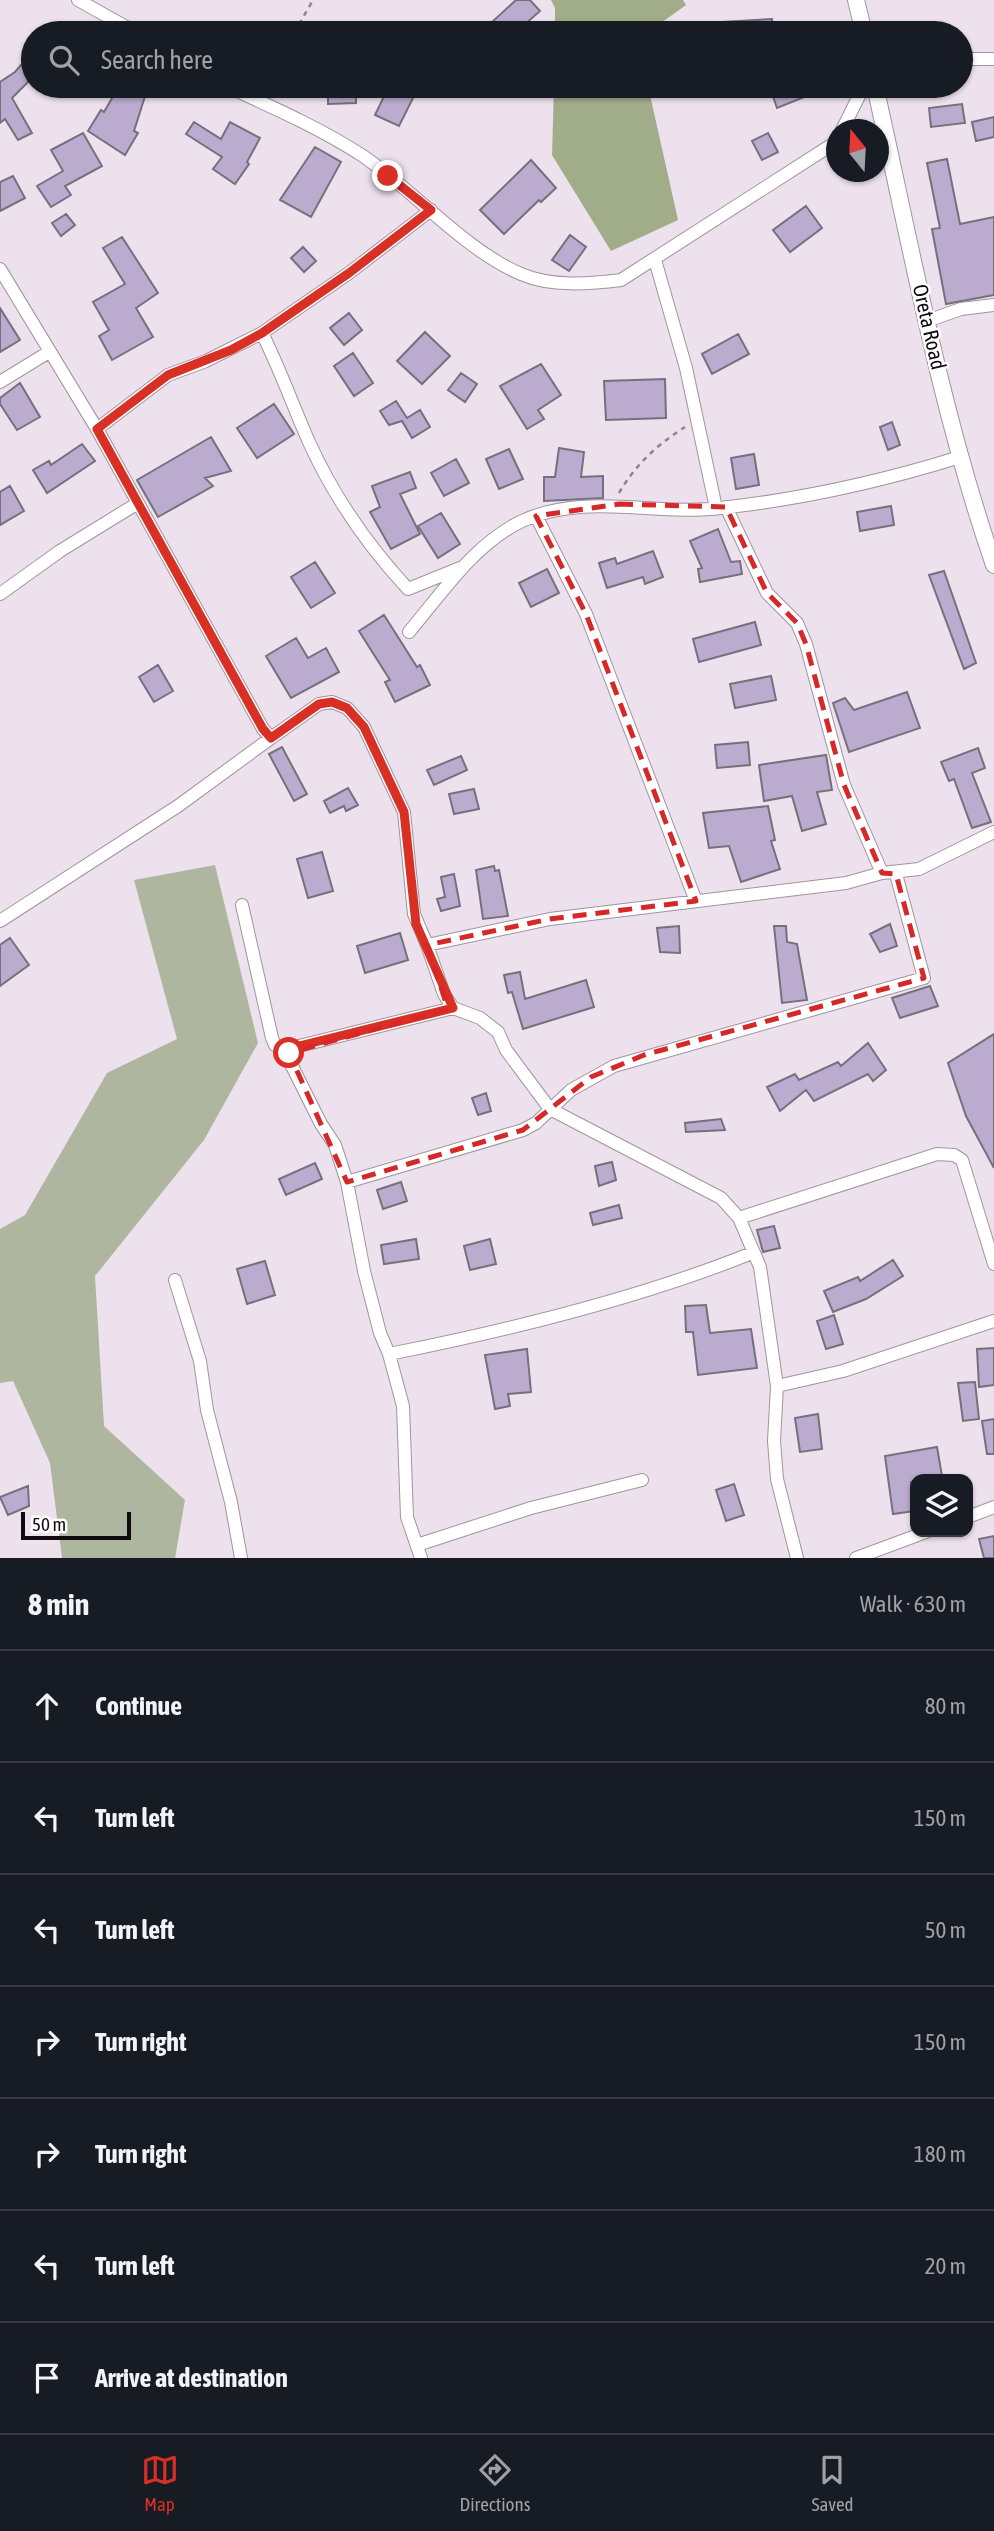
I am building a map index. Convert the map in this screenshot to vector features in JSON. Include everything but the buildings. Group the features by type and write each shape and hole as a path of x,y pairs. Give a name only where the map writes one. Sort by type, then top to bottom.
{"street":[{"path":"78,0 116,21"},
{"path":"856,0 861,21"},
{"path":"973,59 994,59"},
{"path":"252,98 308,124 364,157 495,260 532,277 589,284 621,280 826,148"},
{"path":"848,119 858,98"},
{"name":"Oreta Road","path":"876,98 877,119"},
{"name":"Oreta Road","path":"889,171 960,457 994,565"},
{"path":"97,429 168,375 231,350 262,333 349,273 431,210"},
{"path":"655,260 721,508 767,593 797,623 806,644 844,785 882,873"},
{"path":"0,269 97,429 250,710 271,738"},
{"path":"927,321 961,309 994,305"},
{"path":"262,333 310,443 350,515 384,563 408,589 463,567"},
{"path":"0,382 48,352"},
{"path":"410,632 463,567 513,526 536,516 612,505 674,510 721,508 904,474 960,457"},
{"path":"0,594 60,551 138,503"},
{"path":"536,516 586,614 696,901"},
{"path":"0,921 178,806 319,704 332,702 347,708 364,727 404,812 414,914 444,994 453,1008"},
{"path":"427,945 550,919 846,883 882,873 896,874 919,869 994,832"},
{"path":"348,1182 505,1137 536,1123 591,1077 644,1055 924,978 896,874"},
{"path":"242,905 272,1038 275,1045 289,1053"},
{"path":"289,1053 295,1047 453,1008 480,1018 498,1032 506,1051 550,1109 721,1198 739,1218 760,1267 777,1386 774,1441 777,1479 797,1558"},
{"path":"289,1053 290,1062 335,1145 348,1182 364,1271 380,1334 389,1354 403,1406 407,1517 421,1558"},
{"path":"739,1218 937,1154 954,1154 962,1160 994,1264"},
{"path":"389,1354 495,1333 706,1271 752,1253"},
{"path":"175,1280 200,1361 207,1410 231,1503 241,1558"},
{"path":"777,1386 843,1371 994,1321"},
{"path":"417,1545 531,1508 642,1480"},
{"path":"973,1515 994,1507"},
{"path":"856,1558 913,1537"}],"path":[{"path":"301,21 313,0"},
{"path":"612,505 629,475 657,445 697,419"}],"highlighted area":[{"path":"619,504 726,507 767,593 797,623 806,644 844,785 882,873 896,874 924,978 644,1055 591,1077 523,1130 347,1182 289,1053 448,1009 427,945 550,919 696,901 586,614 536,516"}],"green space":[{"path":"551,0 683,0 686,5 664,21 555,21 555,8"},
{"path":"554,98 651,98 678,220 611,251 552,155"},
{"path":"215,865 258,1043 204,1140 95,1276 104,1426 185,1500 175,1558 62,1558 50,1463 13,1381 0,1383 0,1229 25,1215 107,1073 177,1039 134,880"}],"route":[{"path":"289,1053 295,1047 453,1008 444,994 437,967 416,924 404,812 364,727 347,708 332,702 319,704 271,738 263,729 250,710 97,429 168,375 231,350 262,333 306,300 349,273 431,210 388,176"}]}
